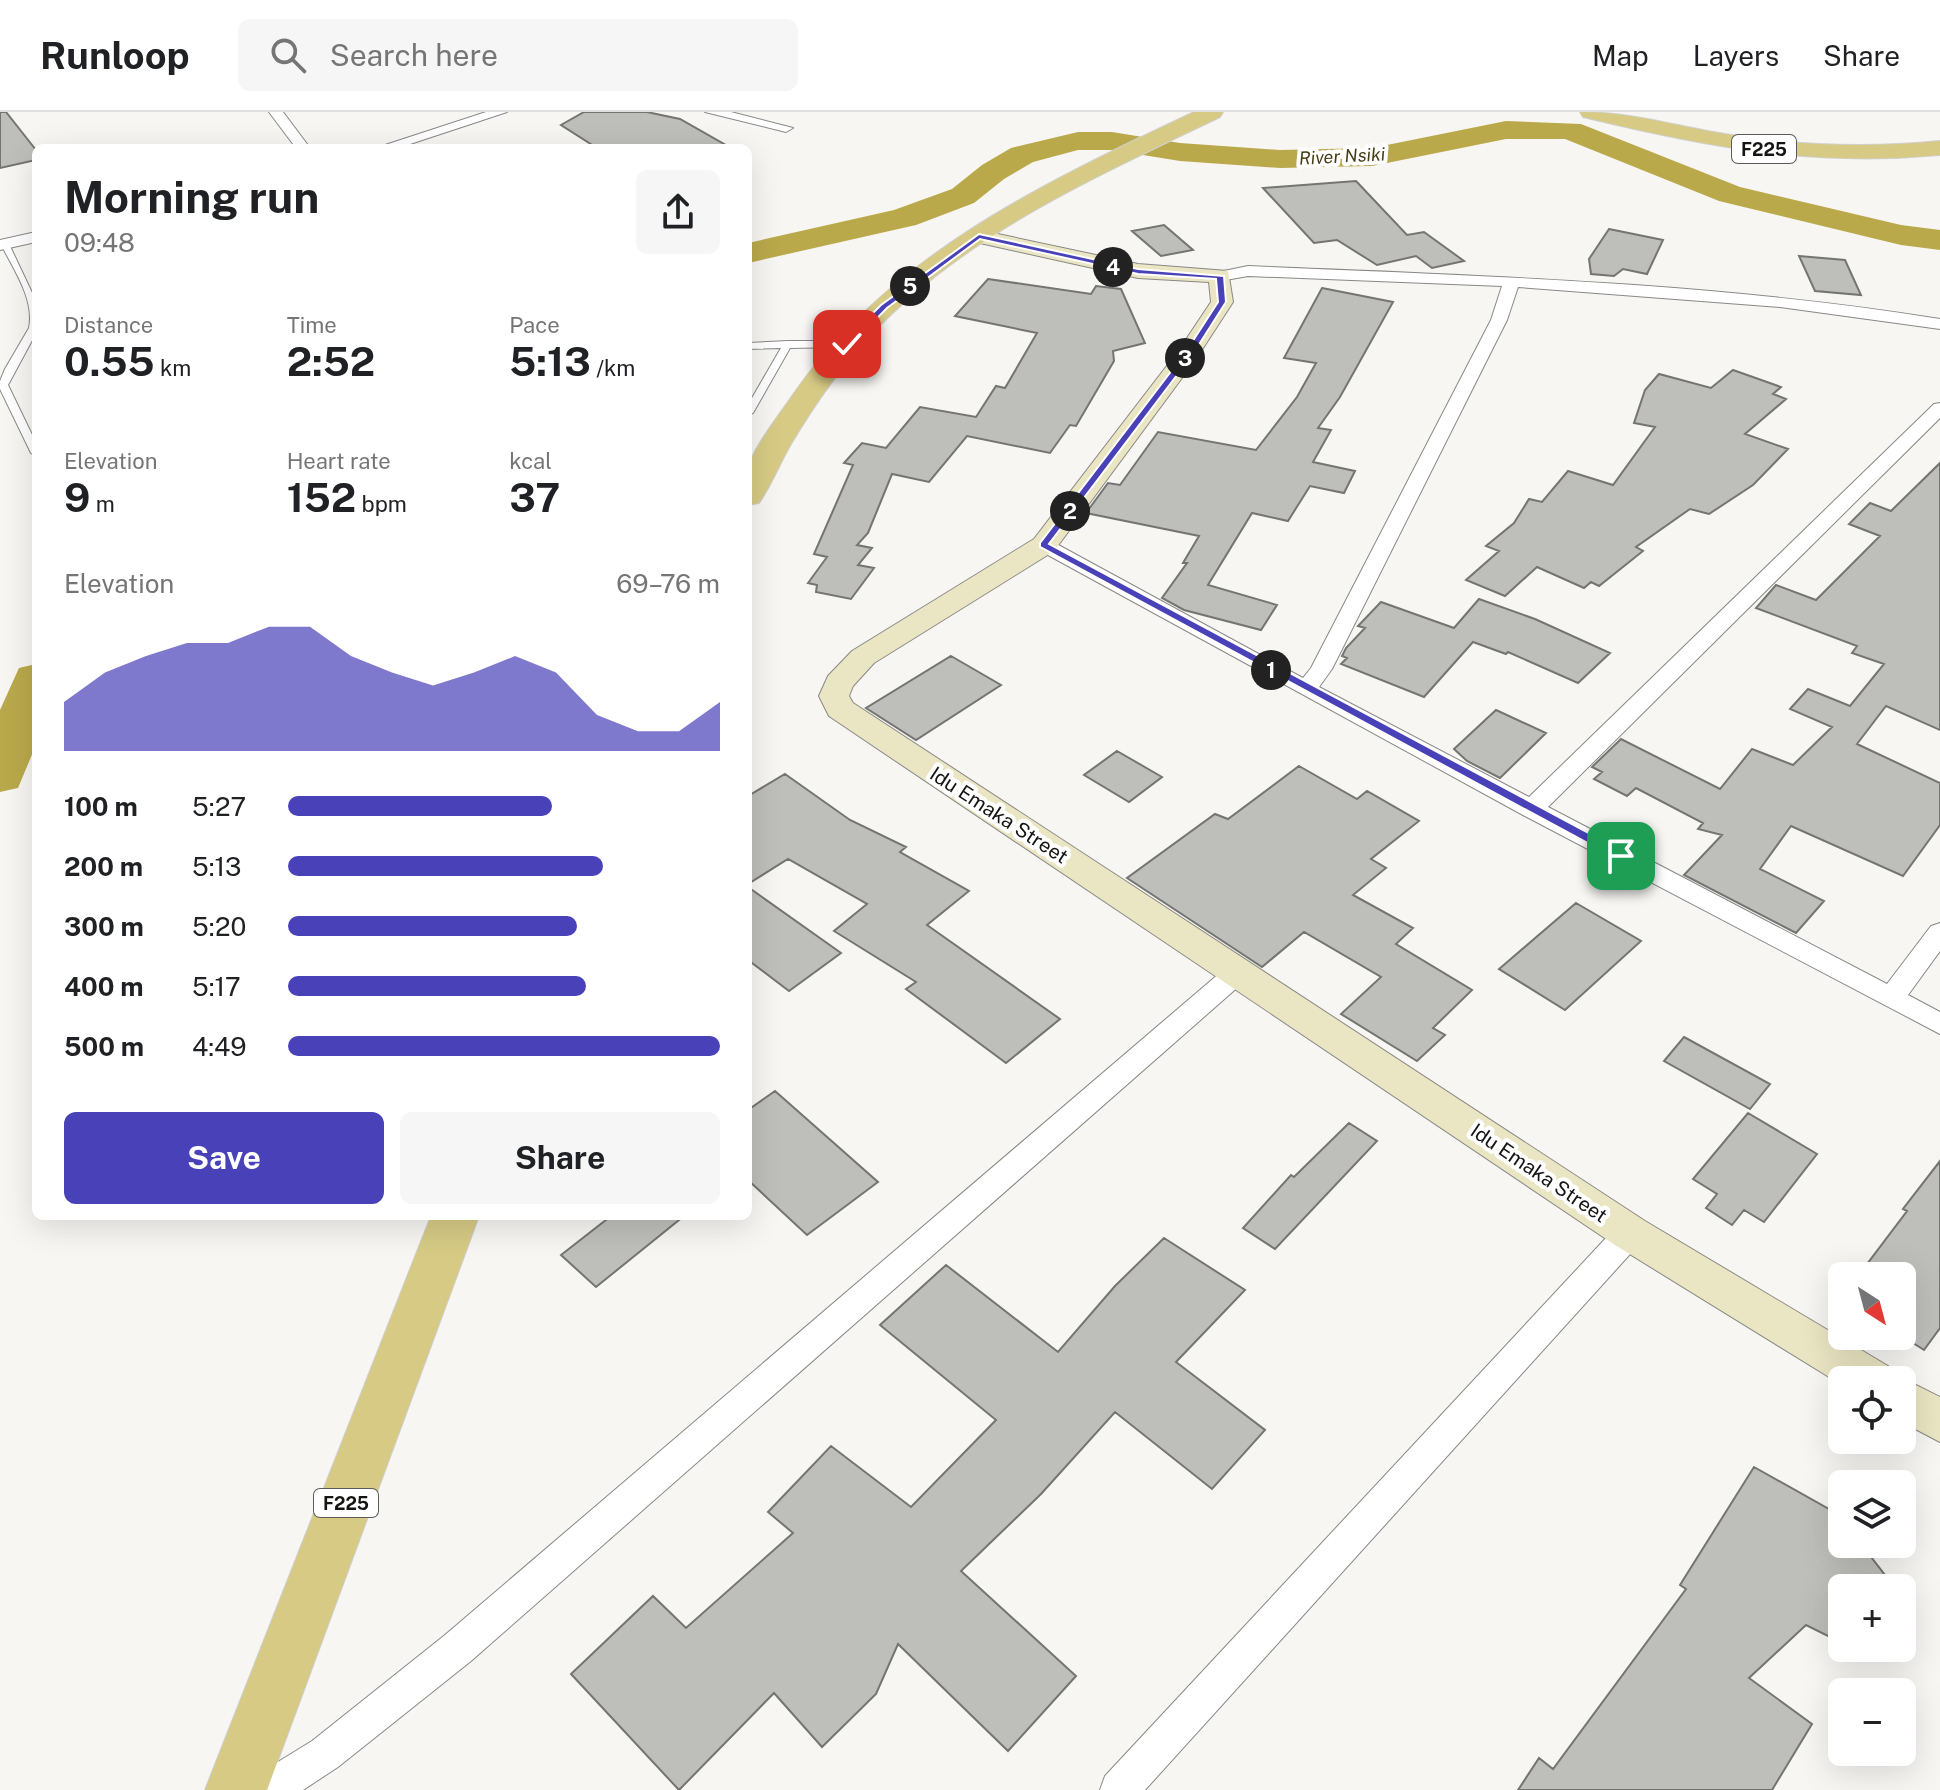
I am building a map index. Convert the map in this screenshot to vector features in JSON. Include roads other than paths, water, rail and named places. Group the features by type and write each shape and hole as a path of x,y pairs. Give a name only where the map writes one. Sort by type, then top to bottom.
{"main road":[{"path":"752,488 776,440 847,344 884,307 979,236 1127,153 1212,112"},
{"name":"F225","path":"1591,112 1722,143 1767,150 1824,155 1889,154 1940,148"},
{"name":"F225","path":"236,1790 453,1220"}],"street":[{"path":"276,112 300,144"},
{"path":"396,144 500,112"},
{"path":"712,112 786,128"},
{"path":"979,236 1111,267 1220,276 1248,271 1717,294 1862,311 1940,324"},
{"path":"3,245 32,238"},
{"name":"Idu Emaka Street","path":"1220,276 1222,302 1188,354 1044,545 863,657 839,683 834,696 840,709 1630,1233 1849,1366"},
{"path":"1306,689 1321,669 1499,320 1512,282"},
{"path":"1531,809 1940,408"},
{"path":"1044,545 1306,689 1940,1024"},
{"path":"1891,998 1940,932"},
{"path":"269,1790 325,1754 458,1648 1237,973"},
{"path":"1119,1790 1630,1233"},
{"path":"1916,1406 1940,1421"}],"lane":[{"path":"3,245 32,303"},
{"path":"32,331 12,360 3,385 32,445"},
{"path":"752,406 788,344"},
{"path":"752,346 847,344"}],"waterway":[{"name":"River Nsiki","path":"752,252 904,218 963,196 993,172 1022,155 1078,141 1112,141 1180,152 1280,159 1372,157 1506,130 1570,130 1651,165 1730,194 1901,235 1940,240"},
{"name":"River Nsiki","path":"0,776 32,689"}]}
